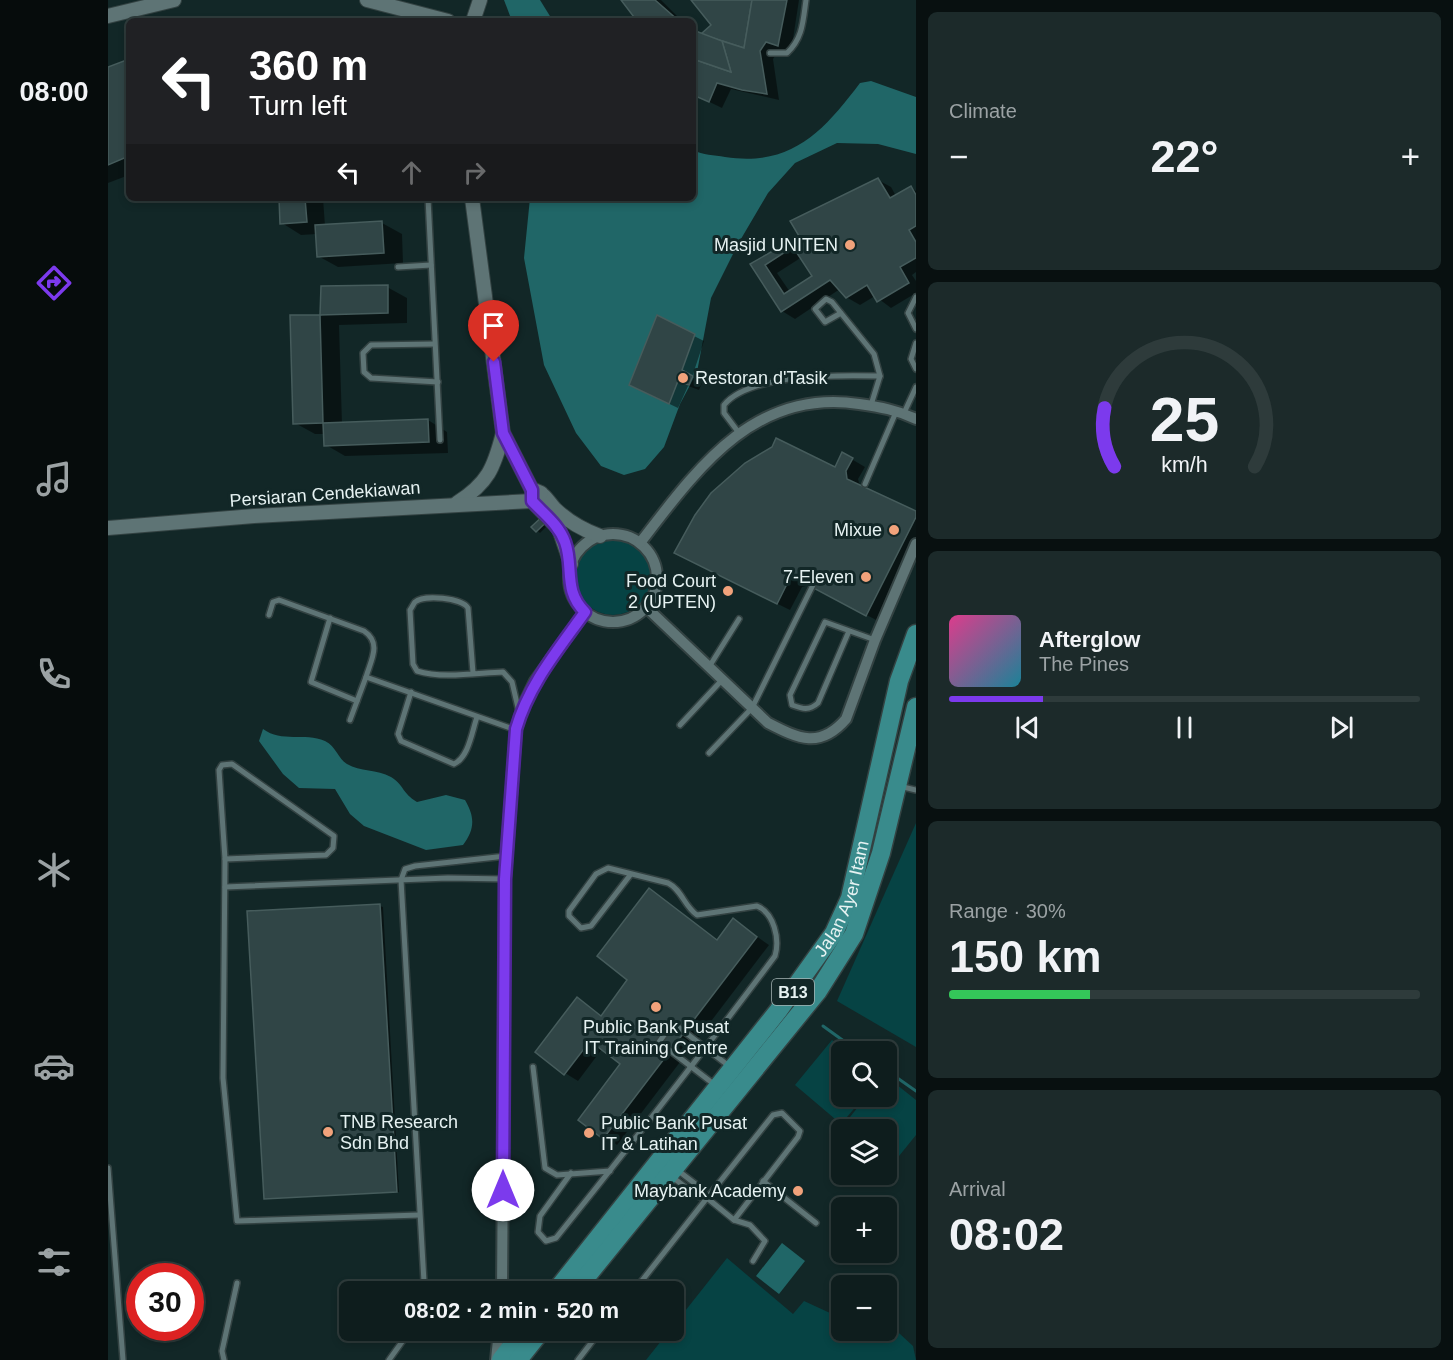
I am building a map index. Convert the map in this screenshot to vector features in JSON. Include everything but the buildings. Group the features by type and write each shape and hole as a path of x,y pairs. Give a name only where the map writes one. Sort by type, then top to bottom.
{"main road":[{"name":"Jalan Ayer Itam","path":"564,1281 808,972 834,933 850,898 899,681 916,634"},
{"name":"Jalan Ayer Itam","path":"583,1281 818,991 854,934 881,853 915,717"},
{"path":"501,1360 516,1341"},
{"path":"518,1360 533,1341"}],"street":[{"path":"108,16 151,2 174,0"},
{"path":"367,0 436,18"},
{"path":"474,18 480,0"},
{"path":"472,201 503,433 535,494 559,529 571,564 569,578 572,593 585,612 599,620 621,622 635,616 646,607 655,594 656,570 651,555 640,543 617,534 600,536 586,543 571,564"},
{"path":"640,543 686,484 739,434 754,422 785,408 835,400 871,405 900,412 916,419"},
{"path":"456,504 476,491 488,477 496,461 503,433"},
{"path":"535,494 581,529 600,536"},
{"name":"Persiaran Cendekiawan","path":"108,528 254,516 456,504 535,494"},
{"path":"646,607 768,723 789,734 806,739 826,736 846,719 875,640 916,544"},
{"path":"504,1281 505,879 516,729 535,681 585,612"},
{"path":"496,1360 498,1341"}],"lane":[{"path":"770,54 787,53 796,45 801,34 806,0"},
{"path":"428,201 434,344 441,440"},
{"path":"398,267 431,265"},
{"path":"916,297 908,313 916,329"},
{"path":"841,313 825,322 815,309 826,299 830,300 841,313 874,354 880,384 871,405"},
{"path":"916,343 911,359 916,369"},
{"path":"434,344 371,345 363,353 364,372 371,378 438,382"},
{"path":"739,434 724,413 724,405 735,396 772,383 821,375 880,376"},
{"path":"865,484 900,412 916,387"},
{"path":"709,753 752,708 813,585"},
{"path":"473,673 468,608 464,602 458,599 421,599 414,602 410,610 413,664 417,671 426,674 473,673 503,672 509,676 520,716"},
{"path":"269,615 273,603 279,600 330,618 372,637 375,645 350,720"},
{"path":"330,618 311,682 357,701"},
{"path":"709,667 740,619"},
{"path":"849,631 818,703 812,709 792,705 790,695 821,625 830,622 875,640"},
{"path":"366,677 516,729"},
{"path":"680,724 722,680"},
{"path":"411,692 398,734 400,741 454,764 464,755 477,717"},
{"path":"225,859 326,855 333,848 334,836 232,764 222,765 219,770 225,859 223,1078 237,1221 420,1215"},
{"path":"897,785 916,790"},
{"path":"424,1281 401,880 405,869 415,866 507,856"},
{"path":"571,1173 540,1216 538,1232 546,1241 556,1238 706,1049 775,957 776,938 769,915 757,906 697,915 684,903 675,886 631,874 602,869 569,911 572,921 581,928 591,926 631,874"},
{"path":"225,887 401,880 505,879"},
{"path":"718,1087 658,1042 672,1023 732,1069"},
{"path":"533,1067 543,1162 551,1172 610,1171"},
{"path":"642,1281 772,1115 782,1113 796,1124 800,1131 798,1137 735,1220"},
{"path":"108,1168 123,1360"},
{"path":"672,1171 702,1189 707,1198 735,1220 750,1225 765,1241 753,1261"},
{"path":"672,1171 697,1196 707,1198"},
{"path":"763,1181 816,1223"},
{"path":"224,1360 222,1352 237,1282"},
{"path":"389,1360 403,1341"},
{"path":"578,1360 593,1341"}],"shaded area":[{"path":"504,0 540,0 551,18 511,18"},
{"path":"871,81 916,97 916,154 878,144 837,143 795,163 768,193 738,244 711,298 697,372 680,404 664,447 645,469 624,475 601,466 576,433 544,365 524,258 530,201 696,201 696,151 709,155 748,159 769,157 787,151 818,131 833,117 860,83"},
{"path":"613,539 627,542 640,550 648,563 651,577 648,591 640,604 627,612 613,615 599,612 586,604 578,591 575,577 578,563 586,550 599,542"},
{"path":"263,729 278,736 309,737 325,741 347,764 391,777 417,802 446,795 465,800 472,817 470,834 463,845 426,850 364,826 350,814 335,789 299,788 283,774 259,741"},
{"path":"916,823 916,1047 837,1001"},
{"path":"831,1041 831,1107 855,1107 845,1119 835,1119 795,1085"},
{"path":"897,1085 916,1100 916,1135 897,1159 897,1119 848,1119 858,1107 897,1107"},
{"path":"782,1243 805,1261 779,1294 756,1276"},
{"path":"727,1258 793,1314 804,1301 831,1313 831,1341 897,1341 897,1331 913,1346 916,1360 646,1360 661,1341 684,1341 684,1312"}],"waterway":[{"path":"823,1026 844,1041"},
{"path":"897,1078 916,1091"}],"place":[{"name":"Masjid UNITEN","path":"850,245"},
{"name":"Restoran d'Tasik","path":"683,378"},
{"name":"Mixue","path":"894,530"},
{"name":"7-Eleven","path":"866,577"},
{"name":"Food Court 2 (UPTEN)","path":"728,591"},
{"name":"Public Bank Pusat IT Training Centre","path":"656,1007"},
{"name":"TNB Research Sdn Bhd","path":"328,1132"},
{"name":"Public Bank Pusat IT & Latihan","path":"589,1133"},
{"name":"Maybank Academy","path":"798,1191"}],"route":[{"path":"494,362 503,433 532,490 532,501 559,529 565,542 571,564 569,578 572,593 585,612 535,681 523,706 516,729 505,879 503,1190"}]}
